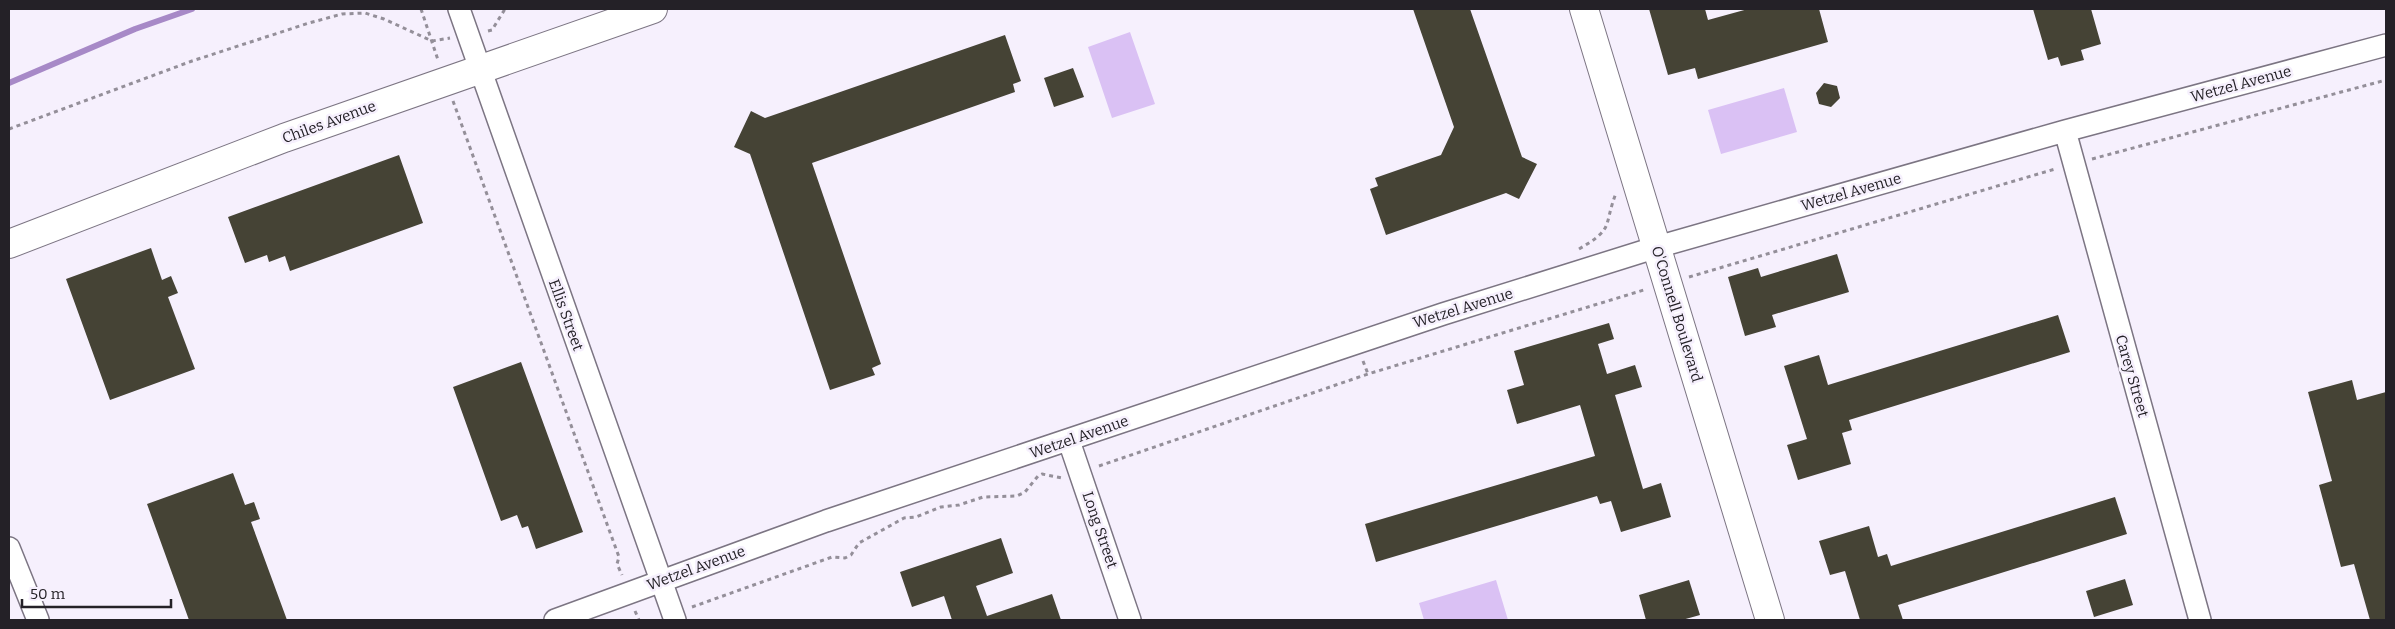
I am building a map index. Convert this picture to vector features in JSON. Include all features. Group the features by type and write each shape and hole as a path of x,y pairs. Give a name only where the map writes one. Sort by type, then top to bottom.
{"street":[{"name":"Ellis Street","path":"459,9 674,617"},
{"name":"Chiles Avenue","path":"9,244 284,138 654,9"},
{"name":"O'Connell Boulevard","path":"1584,9 1770,620"},
{"name":"Wetzel Avenue","path":"554,620 826,521 1069,441 1356,342 1657,247 2065,131 2386,45"},
{"name":"Carey Street","path":"2065,131 2200,620"},
{"name":"Long Street","path":"1069,441 1130,620"},
{"path":"9,548 38,620"}],"path":[{"path":"421,9 445,81 618,557 617,564 639,620"},
{"path":"9,129 192,61 309,22 342,14 365,13 384,19 432,41 492,30 506,9"},
{"path":"674,617 832,557 845,558 851,555 858,542 904,518 916,517 941,507 959,505 983,497 1017,496 1025,492 1038,476 1042,474 1061,479 1368,374 1668,283 2074,164 2386,80"},
{"path":"1577,250 1603,234 1607,227 1618,188"},
{"path":"1356,342 1368,374"}],"shaded area":[{"path":"1130,32 1155,104 1112,118 1088,47"},
{"path":"1784,88 1797,132 1721,154 1708,110"},
{"path":"1496,580 1508,620 1424,620 1419,603"}],"building":[{"path":"1413,9 1470,9 1522,157 1537,164 1519,199 1506,193 1386,235 1370,189 1378,186 1375,178 1441,155 1454,127"},
{"path":"1649,9 1705,9 1708,20 1748,9 1819,9 1828,42 1698,79 1695,68 1668,75"},
{"path":"2033,9 2091,9 2101,44 2081,50 2084,60 2061,66 2058,57 2048,60"},
{"path":"1005,35 1021,81 1013,84 1015,92 812,163 881,364 872,368 875,375 830,390 750,154 734,147 751,111 765,118"},
{"path":"1073,68 1084,97 1054,107 1044,78"},
{"path":"1824,83 1837,86 1840,98 1831,107 1819,104 1816,93"},
{"path":"399,155 423,223 290,271 285,256 269,262 267,255 245,263 228,217"},
{"path":"151,248 162,280 171,276 178,293 168,297 195,369 110,400 66,279"},
{"path":"1837,254 1849,292 1772,315 1776,327 1745,336 1728,277 1758,268 1761,277"},
{"path":"2058,315 2070,352 1849,420 1852,430 1842,433 1851,464 1798,480 1787,445 1807,439 1784,366 1819,355 1828,385"},
{"path":"1609,323 1614,339 1598,344 1607,374 1635,365 1642,387 1615,395 1643,489 1661,483 1671,517 1621,532 1611,501 1600,504 1597,496 1376,562 1365,524 1595,456 1580,405 1517,424 1507,390 1524,385 1514,351"},
{"path":"521,362 583,532 536,549 528,526 522,528 517,515 501,521 453,387"},
{"path":"2352,380 2357,400 2386,392 2386,620 2370,620 2354,564 2341,567 2319,485 2332,481 2308,392"},
{"path":"233,473 245,505 254,502 260,519 251,522 287,620 189,620 147,504"},
{"path":"2115,497 2127,534 1898,605 1903,620 1860,620 1845,571 1830,575 1819,541 1869,526 1878,557 1887,554 1891,566"},
{"path":"1001,538 1013,573 976,586 987,616 1052,594 1061,620 952,620 944,596 912,607 900,572"},
{"path":"2125,579 2133,605 2094,617 2086,591"},
{"path":"1689,580 1700,615 1682,620 1646,620 1639,595"}],"waterway":[{"path":"9,83 135,29 192,9"}]}
